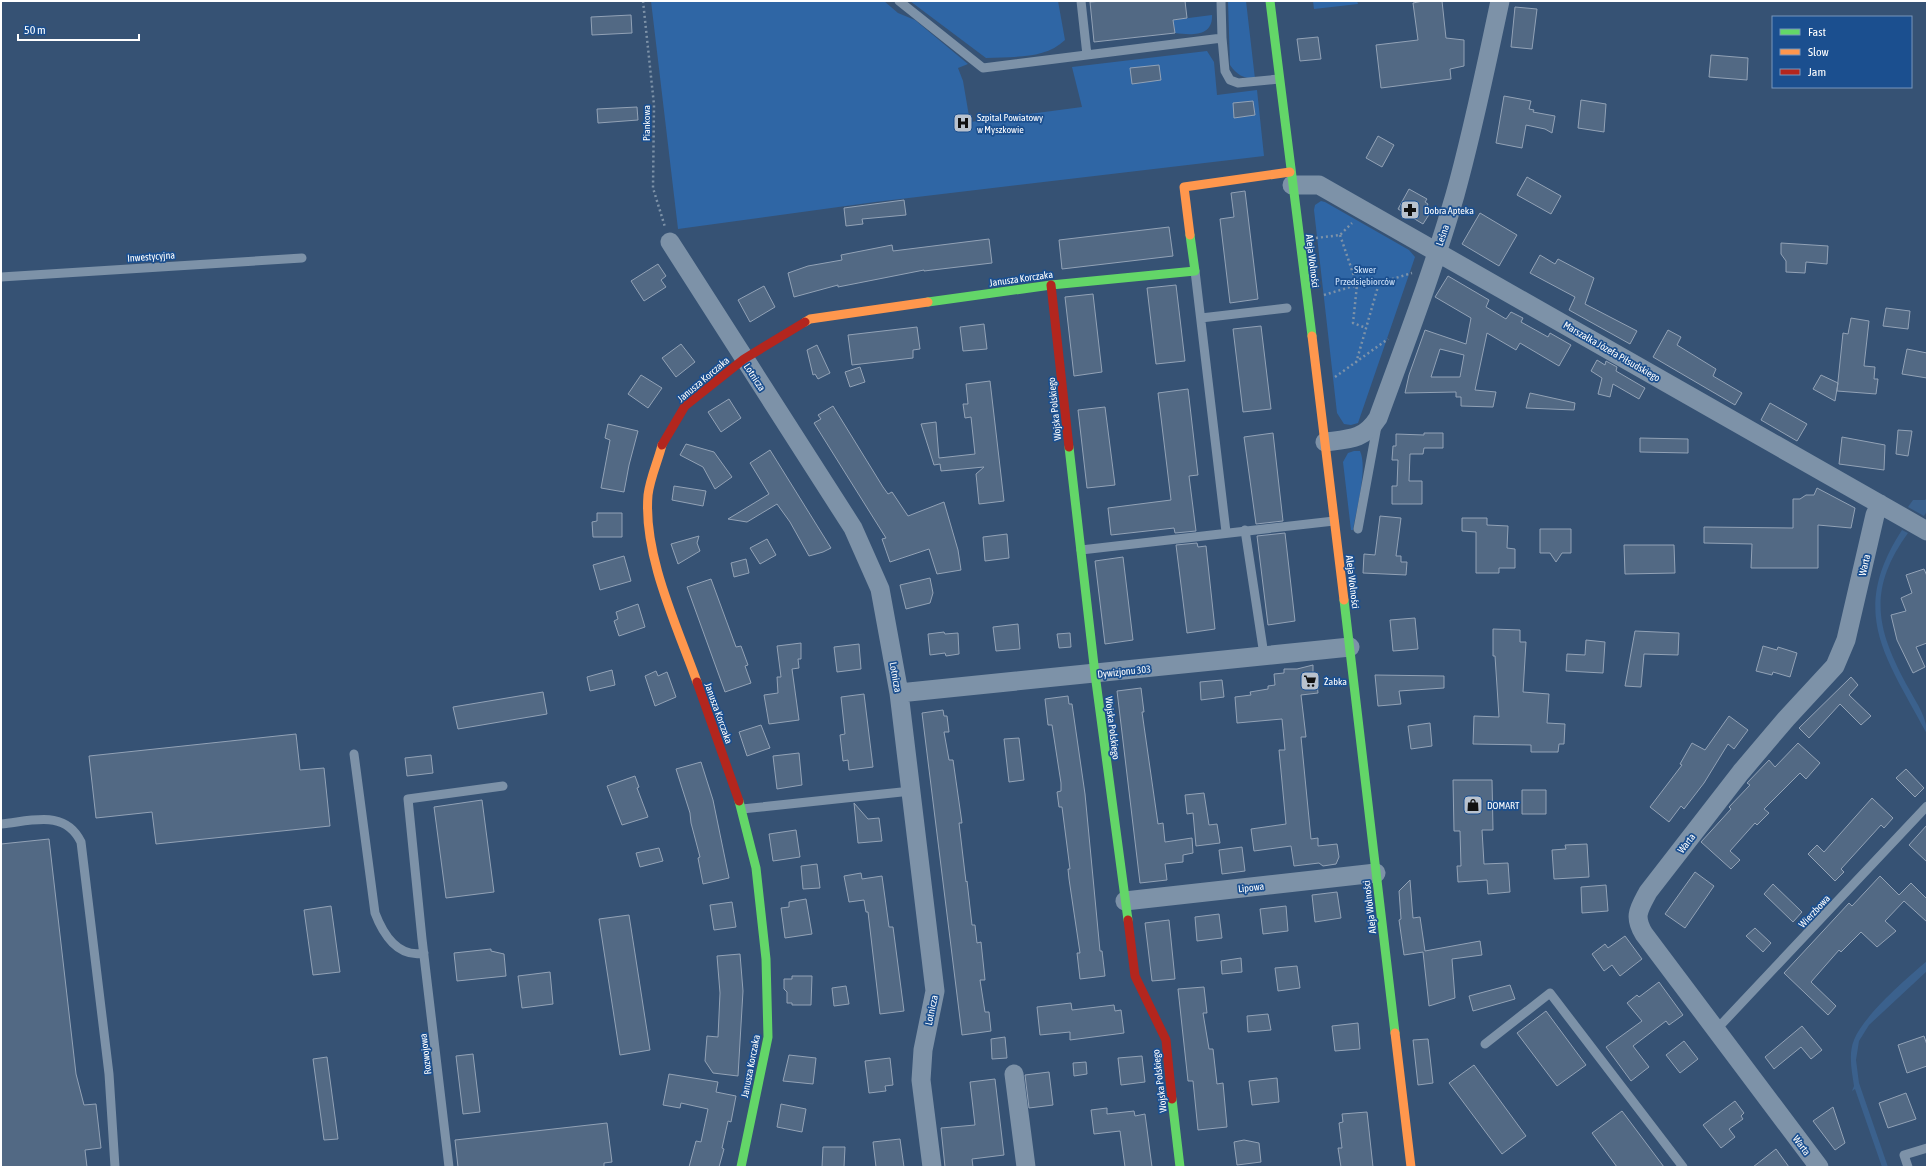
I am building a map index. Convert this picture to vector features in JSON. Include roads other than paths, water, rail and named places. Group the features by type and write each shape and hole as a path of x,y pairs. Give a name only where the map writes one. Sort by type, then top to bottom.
{"street":[{"name":"Aleja Wolności","path":"1270,1 1350,647 1411,1167"},
{"name":"Leśna","path":"1325,442 1360,436 1371,430 1378,418 1455,195 1481,92 1500,1"},
{"name":"Marszałka Józefa Piłsudskiego","path":"1291,179 1319,185 1925,530"},
{"path":"1194,270 1184,187 1291,179"},
{"name":"Lotnicza","path":"670,242 853,528 880,589 899,693 935,990 923,1050 921,1080 932,1167"},
{"name":"Janusza Korczaka","path":"741,1167 768,1037 766,959 757,876 742,810 658,574 650,533 648,494 663,442 685,406 744,359 810,319 1051,285 1194,270"},
{"name":"Wojska Polskiego","path":"1051,285 1095,674 1135,976 1166,1040 1180,1167"},
{"name":"Warta","path":"1819,1167 1638,925 1639,908 1648,892 1741,772 1786,719 1835,666 1846,640 1875,515 1880,504"},
{"name":"Dywizjonu 303","path":"899,693 1350,647"},
{"name":"Lipowa","path":"1125,901 1376,873"},
{"path":"1014,1074 1026,1167"}],"lane":[{"path":"899,1 983,68 1222,38"},
{"path":"1081,1 1087,55"},
{"path":"1221,1 1225,71 1230,80 1238,83 1279,79"},
{"name":"Inwestycyjna","path":"1,277 302,258"},
{"path":"1194,270 1226,532"},
{"path":"1201,318 1287,308"},
{"name":"Leśna","path":"1358,529 1378,418"},
{"path":"1081,550 1226,532 1334,521"},
{"path":"1245,530 1264,655"},
{"path":"354,754 375,912 380,926 404,952 414,955 424,953"},
{"name":"Rozwojowa","path":"449,1167 422,939 408,799 503,786"},
{"path":"742,810 911,791"},
{"name":"Wierzbowa","path":"1716,1030 1927,806"},
{"path":"1,824 55,820 71,826 81,842 110,1074 115,1167"},
{"path":"1485,1044 1550,993 1682,1167"},
{"path":"1908,1167 1904,1155 1927,1148"}],"place":[{"name":"Szpital Powiatowy w Myszkowie","path":"963,123"},
{"name":"Dobra Apteka","path":"1410,210"},
{"name":"Żabka","path":"1310,681"},
{"name":"DOMART","path":"1473,805"}],"park label":[{"name":"Skwer Przedsiębiorców","path":"1365,274"}]}
